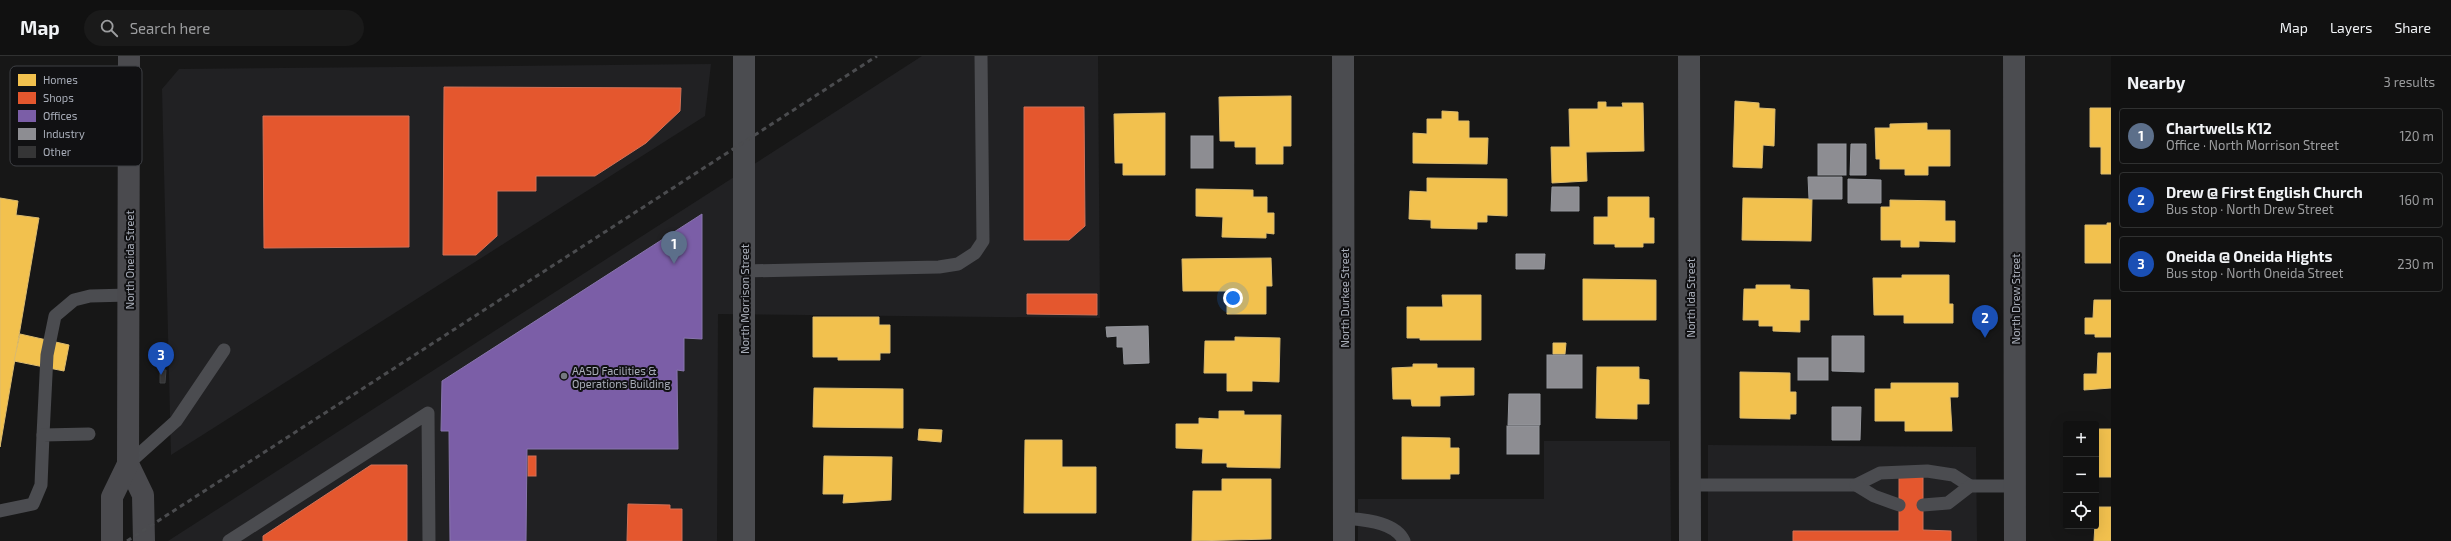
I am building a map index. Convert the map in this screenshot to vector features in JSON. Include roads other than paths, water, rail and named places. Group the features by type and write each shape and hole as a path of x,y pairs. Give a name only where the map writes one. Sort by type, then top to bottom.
{"main road":[{"name":"North Oneida Street","path":"112,541 112,497 128,464 129,166"},
{"name":"North Oneida Street","path":"128,464 143,495 144,541"}],"street":[{"name":"North Morrison Street","path":"744,56 744,541"},
{"name":"North Durkee Street","path":"1343,56 1344,541"},
{"name":"North Ida Street","path":"1689,56 1690,541"},
{"name":"North Drew Street","path":"2014,56 2015,541"}],"lane":[{"path":"744,272 917,269 958,264 975,252 983,242 981,56"},
{"path":"0,511 34,504 41,485 47,355 55,316 74,300 90,296 129,295"},
{"path":"128,464 176,422 224,350"},
{"path":"228,541 428,413 429,541"},
{"path":"43,435 89,434"},
{"path":"1690,485 1856,485 1880,473 1927,472 1953,475 1970,486 2015,486"},
{"path":"1856,485 1874,496 1899,505"},
{"path":"1923,505 1948,502 1970,486"},
{"path":"1344,518 1379,522 1401,535 1404,541"}],"railway":[{"path":"127,541 877,56"}],"place":[{"name":"Chartwells K12","path":"674,264"},
{"name":"Drew @ First English Church","path":"1985,338"},
{"name":"Oneida @ Oneida Hights","path":"161,375"},
{"name":"AASD Facilities & Operations Building","path":"564,376"}]}
